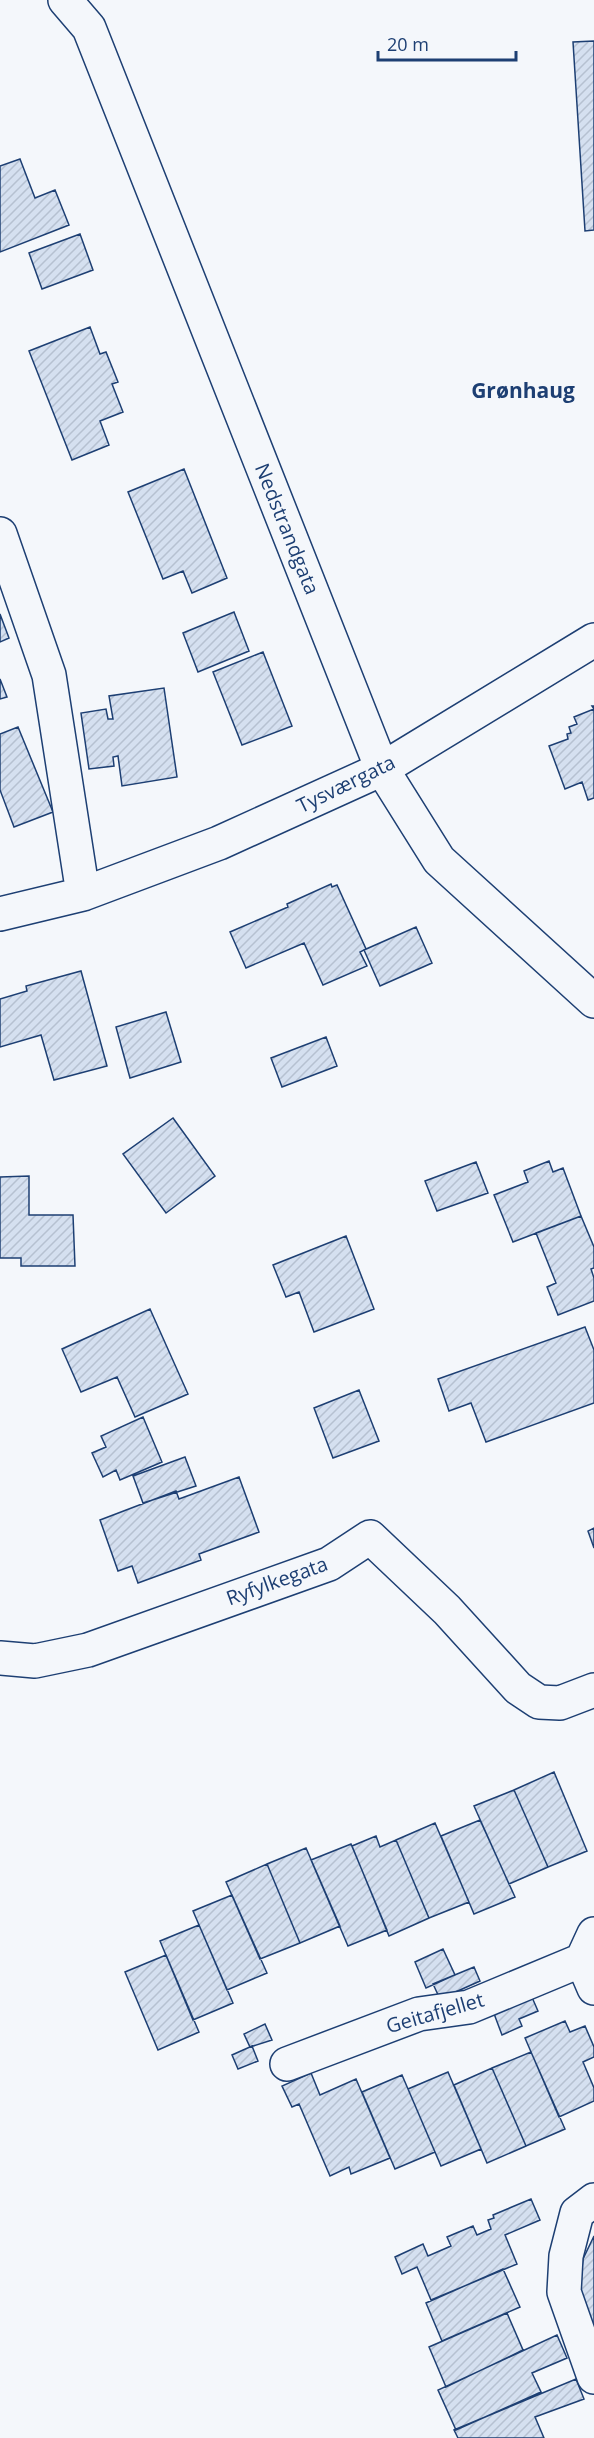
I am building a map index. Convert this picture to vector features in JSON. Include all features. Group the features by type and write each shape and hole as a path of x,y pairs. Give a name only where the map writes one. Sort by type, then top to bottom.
{"street":[{"name":"Nedstrandgata","path":"65,0 89,28 382,769 439,860 594,1001"},
{"path":"0,534 49,675 82,894"},
{"name":"Tysværgata","path":"0,914 82,894 219,843 382,769 594,640"},
{"name":"Ryfylkegata","path":"0,1658 34,1661 88,1650 329,1564 370,1536 447,1610 518,1688 539,1702 560,1703 594,1690"},
{"name":"Geitafjellet","path":"287,2064 419,2014 469,2007 590,1960"},
{"path":"594,2200 577,2213 566,2256 564,2292 594,2378"}],"building":[{"path":"594,41 594,230 585,231 573,42"},
{"path":"20,159 35,198 55,190 69,225 0,252 0,166"},
{"path":"80,234 93,270 42,289 29,253"},
{"path":"90,327 100,354 106,352 118,382 112,384 123,412 100,421 109,445 72,460 29,351"},
{"path":"184,469 227,578 192,593 183,571 163,579 128,492"},
{"path":"234,612 249,651 198,672 183,633"},
{"path":"0,614 9,638 0,642"},
{"path":"263,652 292,726 242,745 213,672"},
{"path":"0,679 7,697 0,699"},
{"path":"164,688 177,777 122,786 118,756 113,757 114,766 89,769 81,713 106,709 108,719 113,719 109,696"},
{"path":"594,709 594,798 588,800 582,782 565,789 549,746 568,739 567,734 571,733 569,727 577,724 574,717"},
{"path":"18,727 53,812 14,827 0,790 0,734"},
{"path":"331,884 332,887 337,885 366,949 360,952 367,966 323,985 304,943 246,968 230,932 288,907 287,904"},
{"path":"416,927 432,963 380,986 364,950"},
{"path":"81,971 107,1066 54,1080 41,1035 0,1047 0,999 27,991 26,986"},
{"path":"166,1012 181,1062 130,1078 116,1027"},
{"path":"326,1037 337,1066 282,1087 271,1058"},
{"path":"173,1118 215,1176 166,1213 123,1154"},
{"path":"549,1161 553,1172 563,1168 581,1216 513,1242 494,1195 528,1182 524,1171"},
{"path":"476,1162 488,1193 437,1211 425,1181"},
{"path":"29,1176 29,1215 73,1215 75,1266 21,1266 21,1258 0,1258 0,1177"},
{"path":"581,1216 594,1247 594,1268 591,1269 594,1278 594,1301 558,1315 547,1287 556,1283 536,1233"},
{"path":"346,1236 374,1309 314,1332 299,1292 286,1297 273,1265"},
{"path":"150,1309 188,1394 135,1417 117,1377 81,1392 62,1349"},
{"path":"585,1327 594,1350 594,1403 486,1442 471,1403 449,1411 438,1379"},
{"path":"359,1390 379,1441 333,1458 314,1408"},
{"path":"143,1417 162,1462 120,1480 116,1470 103,1477 92,1453 106,1447 101,1436"},
{"path":"185,1457 196,1486 143,1503 133,1476"},
{"path":"239,1477 259,1532 199,1554 201,1560 138,1583 132,1566 118,1571 100,1520 176,1491 179,1499"},
{"path":"594,1528 594,1548 588,1531"},
{"path":"554,1772 587,1851 548,1867 514,1790"},
{"path":"514,1790 548,1867 509,1884 474,1806"},
{"path":"480,1820 515,1897 474,1914 441,1836"},
{"path":"435,1823 469,1902 429,1918 396,1840"},
{"path":"376,1836 380,1847 396,1840 429,1918 389,1936 352,1846"},
{"path":"351,1844 387,1930 348,1946 311,1860"},
{"path":"306,1848 340,1926 300,1943 267,1864"},
{"path":"267,1864 300,1943 260,1959 226,1882"},
{"path":"232,1895 267,1973 227,1990 193,1911"},
{"path":"199,1925 233,2003 193,2020 160,1941"},
{"path":"443,1949 455,1975 426,1988 415,1962"},
{"path":"166,1955 199,2032 158,2050 125,1972"},
{"path":"474,1967 480,1981 440,1999 433,1984"},
{"path":"531,1995 538,2011 519,2019 522,2026 502,2035 493,2011"},
{"path":"565,2021 570,2032 585,2026 594,2047 594,2057 583,2062 594,2088 594,2101 559,2117 525,2038"},
{"path":"265,2024 272,2040 250,2047 244,2034"},
{"path":"252,2046 258,2061 238,2069 232,2055"},
{"path":"531,2052 565,2129 526,2146 492,2068"},
{"path":"492,2068 526,2146 487,2163 454,2085"},
{"path":"448,2072 481,2149 441,2166 408,2089"},
{"path":"311,2073 320,2095 356,2079 390,2158 351,2174 349,2167 330,2176 299,2104 292,2107 282,2086"},
{"path":"402,2075 435,2152 395,2169 362,2092"},
{"path":"531,2199 540,2220 505,2235 517,2264 431,2300 417,2267 402,2274 395,2257 423,2244 428,2256 451,2246 447,2237 473,2226 477,2235 491,2229 488,2220 494,2218 493,2215"},
{"path":"594,2236 594,2333 583,2310 580,2285 583,2259"},
{"path":"503,2269 520,2307 442,2341 426,2303"},
{"path":"507,2313 523,2350 446,2387 429,2347"},
{"path":"557,2335 567,2358 532,2373 541,2392 456,2430 438,2390"},
{"path":"576,2379 584,2399 535,2417 544,2438 458,2438 454,2430"}],"district":[{"name":"Grønhaug","path":"523,391"}]}
